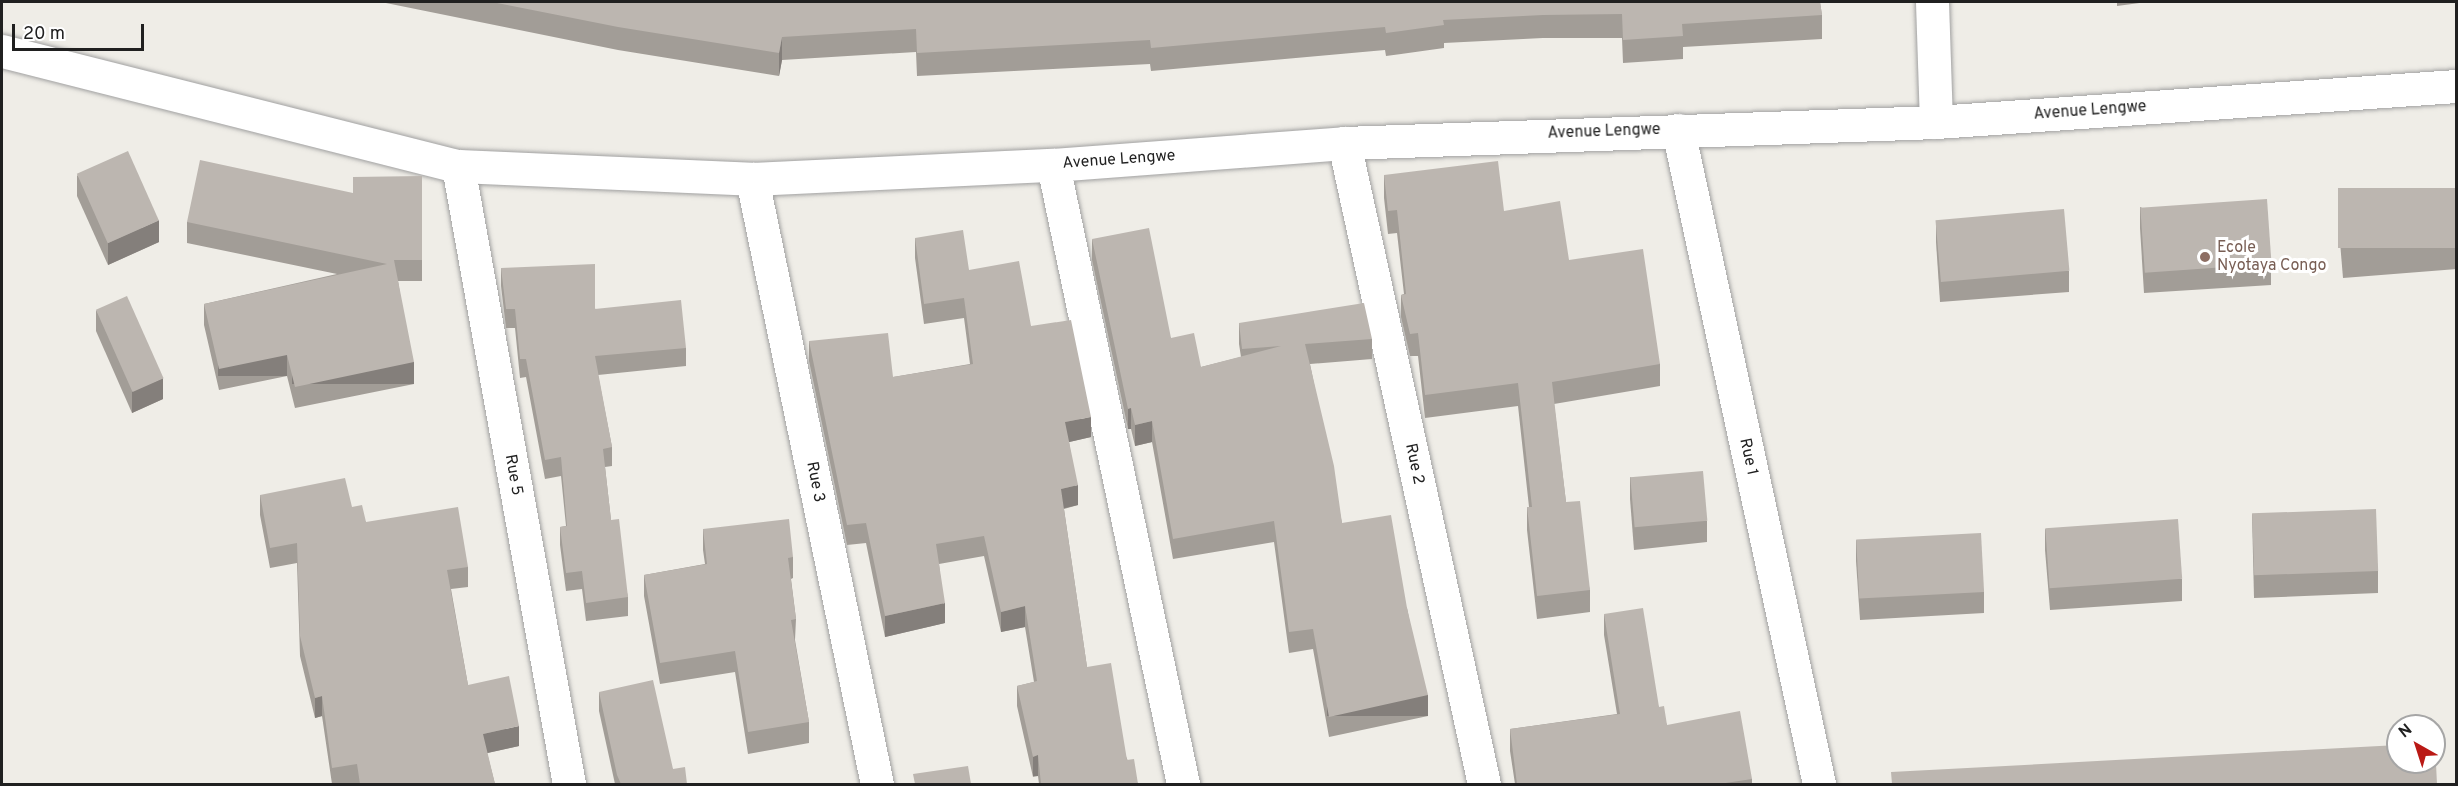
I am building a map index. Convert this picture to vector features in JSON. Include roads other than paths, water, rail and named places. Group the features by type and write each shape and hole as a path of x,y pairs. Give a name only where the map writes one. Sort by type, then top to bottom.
{"street":[{"path":"1932,2 1936,122"},
{"name":"Avenue Lengwe","path":"2,51 458,166 752,179 1053,165 1344,142 1936,122 2457,86"},
{"name":"Rue 1","path":"1678,130 1819,784"},
{"name":"Rue 2","path":"1344,142 1484,784"},
{"path":"1053,165 1183,784"},
{"name":"Rue 5","path":"458,166 568,784"},
{"name":"Rue 3","path":"752,179 878,784"}],"place":[{"name":"Ecole Nyotaya Congo","path":"2205,257"}]}
